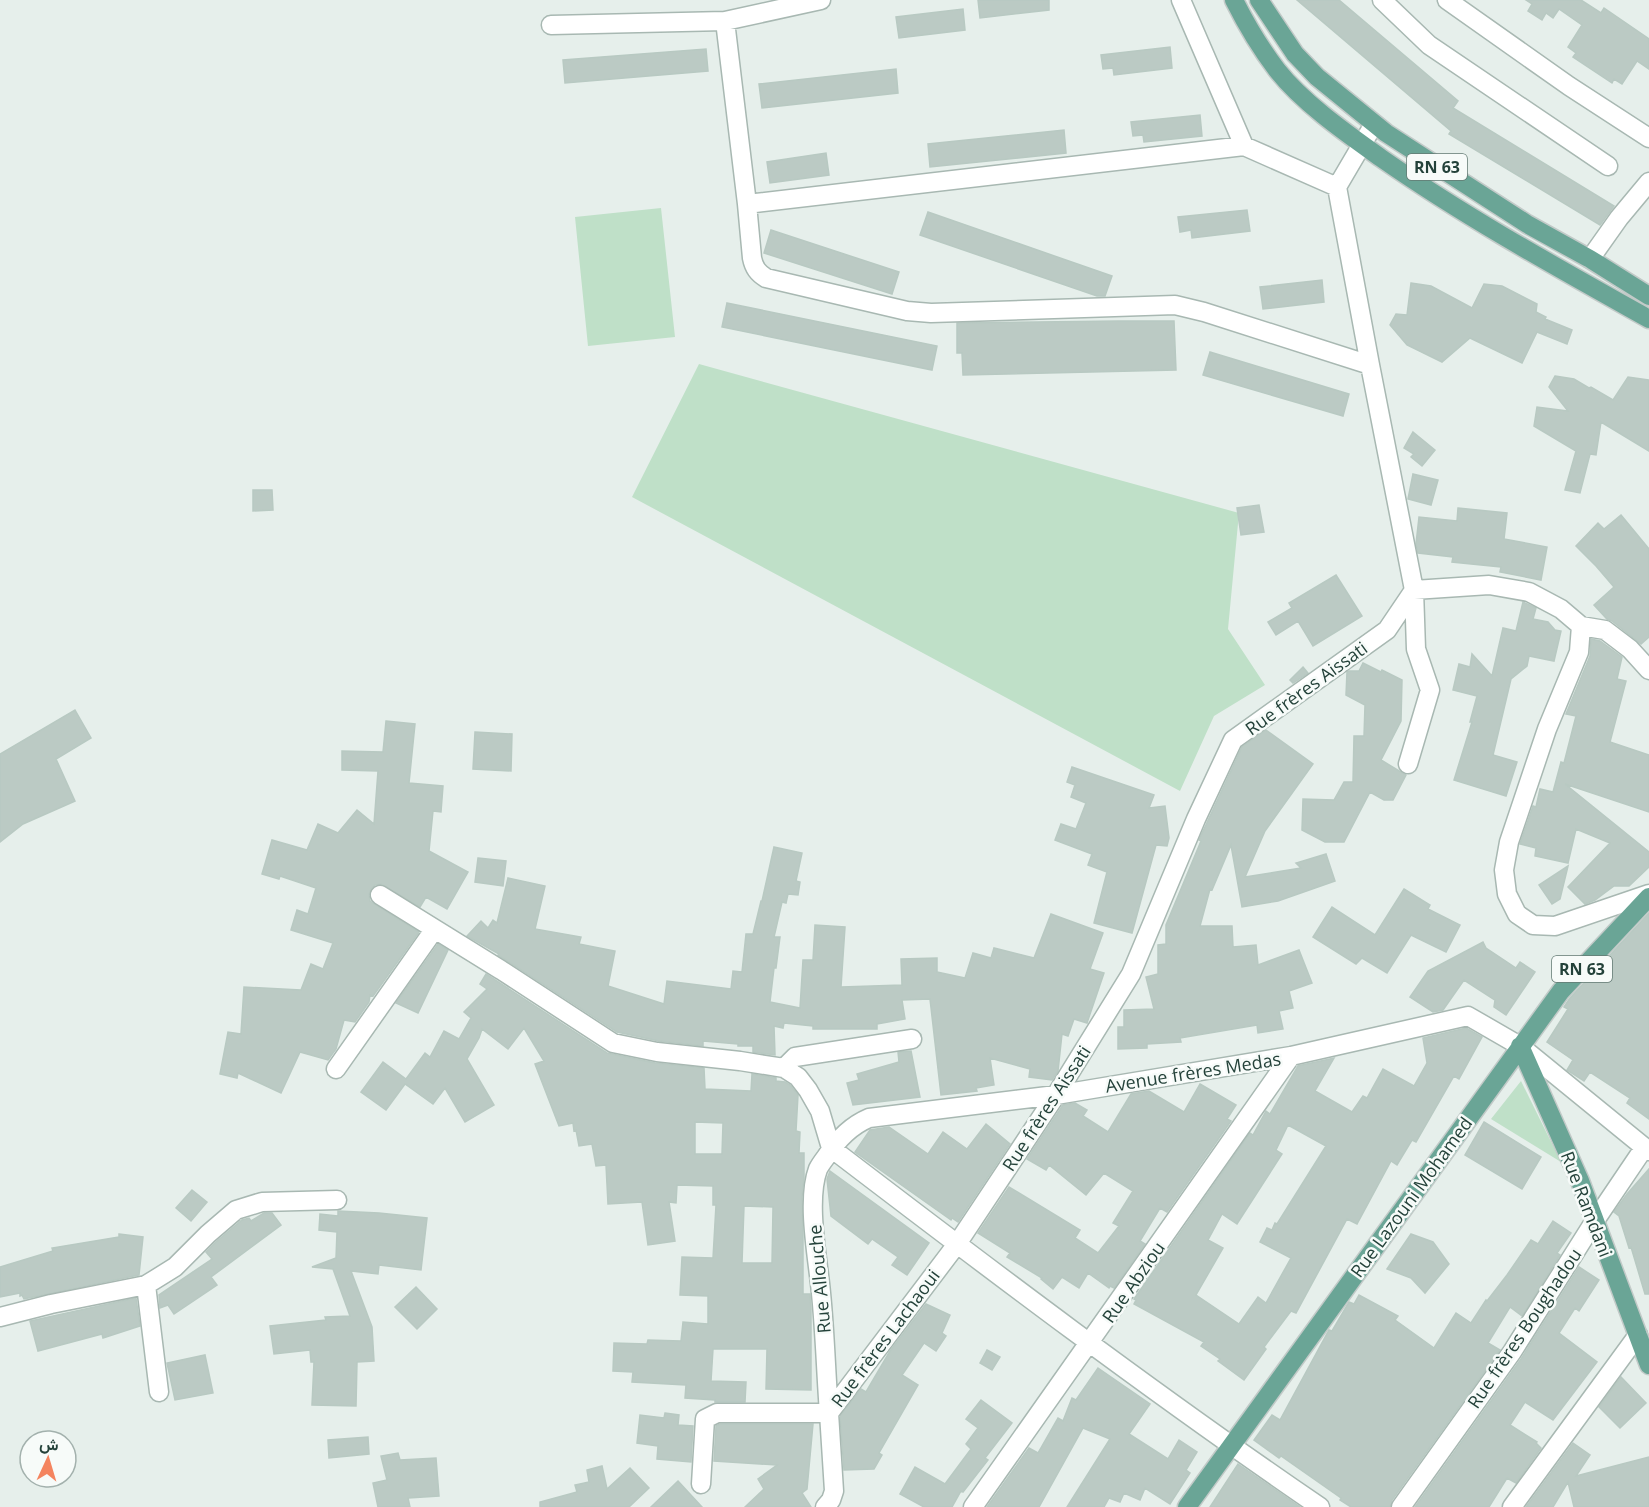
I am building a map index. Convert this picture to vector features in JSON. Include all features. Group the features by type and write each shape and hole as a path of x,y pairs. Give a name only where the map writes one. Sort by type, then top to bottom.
{"main road":[{"path":"1234,0 1278,71 1344,132 1428,190 1497,233 1649,319"},
{"name":"RN 63","path":"1258,0 1295,54 1317,77 1374,124 1527,224 1590,259 1649,296"},
{"name":"Rue Lazouni Mohamed","path":"1187,1507 1561,991 1649,896"},
{"name":"Rue Ramdani","path":"1520,1046 1580,1181 1649,1365"}],"street":[{"path":"551,25 724,21 821,0"},
{"path":"1181,0 1244,146"},
{"path":"1382,0 1429,45 1608,166"},
{"path":"1447,0 1569,86 1649,138"},
{"path":"724,21 752,258 759,273 775,281 931,314 1175,305 1204,312 1370,365"},
{"path":"1374,124 1337,187 1414,590 1416,650 1430,690 1408,764"},
{"path":"747,204 1244,146 1337,187"},
{"path":"1590,259 1618,218 1649,182"},
{"path":"1414,590 1489,585 1529,592 1561,609 1581,626 1605,630 1630,649 1649,670"},
{"name":"Rue frères Aissati","path":"957,1244 1056,1095 1131,974 1233,740 1387,630 1414,590"},
{"path":"1581,626 1579,652 1547,729 1509,842 1503,870 1508,894 1517,914 1533,925 1555,926 1649,896"},
{"path":"380,895 613,1043 657,1052 784,1068 798,1077 820,1111 831,1148 1089,1344 1320,1507"},
{"path":"336,1068 434,930"},
{"name":"Avenue frères Medas","path":"831,1148 849,1129 869,1118 1056,1095 1291,1056 1468,1016 1520,1046 1647,1149"},
{"path":"784,1068 795,1057 912,1039"},
{"name":"Rue Abziou","path":"973,1507 1291,1056"},
{"name":"Rue Allouche","path":"829,1413 822,1295 813,1216 818,1168 831,1148"},
{"name":"Rue frères Boughadou","path":"1401,1507 1512,1352 1594,1222 1647,1149"},
{"path":"0,1317 146,1285 175,1267 236,1210 262,1202 337,1200"},
{"name":"Rue frères Lachaoui","path":"825,1507 834,1491 829,1413 957,1244"},
{"path":"146,1285 159,1392"},
{"path":"1512,1507 1638,1335"},
{"path":"701,1484 705,1419 711,1415 717,1413 829,1413"}],"green space":[{"path":"661,208 675,337 588,346 575,217"},
{"path":"699,364 1239,513 1228,629 1265,685 1214,716 1180,791 632,497"},
{"path":"1521,1081 1561,1162 1491,1119"}],"building":[{"path":"978,0 1049,0 1049,10 980,18"},
{"path":"1297,0 1339,0 1458,101 1453,108 1614,206 1600,225 1449,134 1451,131"},
{"path":"1526,0 1581,0 1601,13 1604,8 1649,39 1649,69 1637,61 1622,84 1614,79 1612,83 1573,57 1576,53 1568,47 1582,25 1559,9 1553,18 1546,13 1542,20 1528,11 1532,4"},
{"path":"963,9 965,30 899,38 896,17"},
{"path":"1170,47 1172,68 1114,75 1113,68 1103,69 1101,55"},
{"path":"706,49 708,71 565,83 563,60"},
{"path":"896,69 898,93 762,108 759,84"},
{"path":"1200,115 1202,136 1144,142 1143,135 1133,136 1131,122"},
{"path":"1064,130 1066,153 930,167 928,144"},
{"path":"826,153 829,175 770,183 767,162"},
{"path":"1247,210 1250,231 1192,238 1191,230 1180,232 1178,217"},
{"path":"928,212 1112,276 1105,296 1097,296 920,235"},
{"path":"771,230 899,272 892,294 764,253"},
{"path":"1322,280 1324,302 1263,309 1260,287"},
{"path":"1411,283 1431,286 1472,308 1484,284 1502,286 1537,304 1536,312 1546,317 1545,319 1572,330 1567,344 1537,332 1522,363 1470,338 1442,362 1407,345 1390,325 1396,314 1407,315"},
{"path":"727,303 937,346 932,370 722,327"},
{"path":"1174,321 1176,370 963,375 962,353 957,353 957,323"},
{"path":"1210,352 1349,394 1343,416 1203,375"},
{"path":"1555,376 1574,379 1613,400 1628,377 1649,380 1649,451 1601,422 1596,455 1590,454 1580,493 1565,490 1576,451 1534,426 1537,407 1568,411 1549,387"},
{"path":"1413,432 1435,450 1422,466 1411,457 1414,454 1404,448"},
{"path":"1413,474 1438,480 1431,505 1408,499"},
{"path":"253,490 272,490 273,510 253,511"},
{"path":"1259,505 1264,532 1241,535 1237,508"},
{"path":"1458,508 1507,513 1504,539 1547,547 1541,580 1500,572 1501,567 1452,562 1453,557 1418,553 1416,544 1419,517 1457,521"},
{"path":"1621,515 1649,549 1649,637 1641,644 1607,619 1594,605 1614,587 1576,546 1598,523 1604,529"},
{"path":"1336,575 1362,616 1313,646 1298,621 1276,635 1268,622 1292,608 1289,603"},
{"path":"1523,602 1536,608 1533,619 1548,622 1555,630 1561,631 1554,661 1529,656 1527,666 1511,679 1493,755 1517,762 1506,796 1454,780 1472,722 1470,722 1477,696 1453,690 1459,664 1470,667 1472,654 1492,676 1503,628 1516,631"},
{"path":"1591,639 1600,641 1622,657 1617,679 1626,681 1610,742 1649,755 1649,812 1565,784 1649,852 1649,867 1629,886 1614,886 1595,900 1585,904 1568,887 1610,843 1576,829 1568,863 1535,856 1536,848 1520,844 1533,806 1536,807 1540,789 1553,792 1561,762 1564,763 1576,716 1566,714 1590,656"},
{"path":"1363,663 1402,680 1401,721 1381,760 1406,775 1393,800 1384,800 1370,792 1344,842 1325,842 1302,830 1303,799 1334,800 1344,782 1353,782 1354,736 1364,736 1365,705 1346,695 1347,672 1359,671"},
{"path":"1303,667 1308,673 1293,683 1290,680"},
{"path":"75,710 91,738 56,759 75,801 23,824 0,842 0,754"},
{"path":"386,721 415,724 409,783 443,786 441,812 433,811 429,851 468,872 447,909 426,897 420,907 381,884 371,889 370,901 419,932 373,996 370,995 369,1002 355,1022 344,1020 336,1049 328,1060 300,1052 281,1093 238,1073 237,1078 220,1074 228,1032 241,1034 244,987 301,990 311,964 323,969 333,943 291,930 297,910 308,914 316,888 280,876 279,879 262,874 272,840 307,850 318,824 338,833 357,810 374,824 378,771 342,770 342,751 383,752"},
{"path":"1266,730 1313,764 1265,831 1245,877 1301,868 1296,863 1326,854 1335,881 1278,901 1242,907 1231,845 1212,890 1210,889 1200,926 1232,926 1233,947 1256,945 1258,965 1299,950 1312,983 1289,991 1293,1008 1279,1011 1283,1029 1258,1033 1257,1025 1180,1038 1181,1042 1147,1044 1147,1048 1118,1049 1118,1027 1124,1027 1124,1010 1154,1009 1146,977 1158,974 1158,945 1166,944 1166,925 1201,841 1199,840 1242,747"},
{"path":"475,732 512,734 511,771 473,769"},
{"path":"1072,767 1154,795 1149,808 1165,806 1169,838 1167,846 1156,845 1132,933 1094,923 1107,872 1088,865 1092,854 1055,840 1061,824 1076,829 1086,803 1071,797 1075,785 1067,782"},
{"path":"774,847 802,853 796,881 800,882 798,895 788,894 786,903 782,902 774,937 780,937 770,1002 800,1008 803,960 813,960 815,925 845,927 841,987 902,985 901,959 937,958 937,972 965,978 973,953 991,958 994,948 1034,958 1051,914 1103,933 1090,969 1104,973 1087,1023 1074,1019 1068,1036 1062,1034 1058,1071 1052,1080 1029,1077 1030,1069 990,1058 994,1085 976,1088 977,1091 941,1095 930,999 902,1000 905,1019 877,1024 877,1029 813,1029 813,1026 784,1023 783,1028 774,1026 775,1055 753,1052 753,1046 703,1041 703,1046 659,1041 617,1032 499,954 467,936 481,921 488,928 493,920 497,923 508,878 545,886 535,929 581,937 579,944 615,951 608,986 664,1004 667,981 731,989 733,971 742,972 746,934 753,934"},
{"path":"478,858 506,861 503,886 475,882"},
{"path":"1568,866 1560,899 1552,904 1539,885"},
{"path":"1404,889 1430,905 1428,909 1460,925 1446,952 1411,935 1387,973 1362,958 1356,964 1313,937 1332,907 1375,935"},
{"path":"1649,913 1649,1119 1627,1103 1630,1098 1590,1072 1584,1081 1567,1070 1573,1060 1547,1042 1568,1009 1564,1007 1570,998"},
{"path":"1483,942 1486,948 1516,968 1520,962 1535,972 1506,1015 1494,1007 1495,1000 1464,980 1443,1010 1433,1012 1410,997 1428,971"},
{"path":"438,944 448,950 418,1013 396,1003"},
{"path":"486,974 607,1053 655,1063 704,1068 705,1089 751,1091 752,1074 776,1078 776,1081 790,1085 798,1095 796,1131 800,1132 799,1153 804,1153 803,1294 810,1294 811,1390 766,1389 767,1349 713,1349 711,1381 746,1382 745,1402 715,1402 715,1400 685,1398 686,1385 632,1382 633,1372 613,1371 614,1343 647,1344 648,1340 681,1341 683,1322 708,1324 708,1296 680,1295 682,1257 713,1258 716,1205 713,1205 713,1186 677,1185 676,1203 669,1202 675,1241 648,1245 642,1202 608,1204 606,1165 596,1166 592,1144 579,1146 573,1123 559,1126 535,1064 544,1061 524,1028 508,1049 482,1029 467,1059 494,1105 465,1122 445,1088 433,1104 405,1084 386,1110 361,1092 383,1062 406,1079 425,1053 430,1057 444,1031 459,1039 471,1018 464,1012 487,989 480,984","holes":["695,1122 723,1123 722,1154 695,1154","744,1206 773,1207 772,1263 742,1263"]},
{"path":"1466,1028 1482,1037 1459,1079 1454,1076 1416,1142 1412,1140 1397,1165 1391,1161 1357,1224 1347,1219 1296,1313 1291,1311 1264,1347 1266,1349 1244,1380 1201,1346 1204,1342 1134,1304 1136,1300 1134,1299 1250,1133 1253,1135 1266,1111 1270,1114 1298,1066 1334,1058 1315,1091 1352,1112 1363,1096 1367,1098 1383,1069 1414,1086 1427,1063 1423,1038","holes":["1288,1125 1326,1146 1277,1224 1275,1223 1272,1230 1267,1228 1260,1242 1291,1258 1266,1303 1258,1297 1239,1324 1196,1295 1223,1248 1208,1240 1222,1214 1237,1224 1282,1154 1276,1150"]},
{"path":"911,1051 920,1097 853,1105 847,1083 859,1080 857,1074 899,1062 898,1052"},
{"path":"1200,1084 1236,1105 1227,1119 1231,1121 1167,1212 1160,1208 1140,1241 1145,1244 1114,1288 1110,1286 1109,1288 1088,1273 1079,1288 1062,1277 1053,1289 1042,1278 1007,1257 1010,1253 978,1233 1009,1187 1080,1230 1075,1238 1098,1253 1119,1226 1113,1223 1133,1191 1104,1173 1086,1195 1049,1165 1046,1170 1027,1159 1063,1105 1075,1103 1087,1110 1083,1116 1108,1132 1131,1094 1149,1091 1184,1112"},
{"path":"1484,1122 1541,1157 1522,1189 1465,1155"},
{"path":"986,1124 1010,1144 958,1222 952,1218 951,1220 855,1152 870,1130 889,1127 928,1154 943,1132 967,1149"},
{"path":"1649,1169 1649,1294 1645,1294 1631,1247 1629,1248 1619,1216 1614,1212"},
{"path":"830,1171 929,1243 907,1275 892,1265 898,1257 872,1239 868,1244 831,1216 827,1179"},
{"path":"192,1190 207,1202 191,1221 176,1208"},
{"path":"338,1211 427,1218 421,1270 379,1265 378,1274 351,1271 372,1327 374,1361 357,1362 356,1406 312,1405 314,1362 311,1362 310,1350 274,1354 270,1326 326,1320 325,1317 350,1316 333,1269 312,1267 336,1258 337,1232 319,1230 320,1214 338,1216"},
{"path":"264,1213 272,1213 281,1225 211,1277 217,1285 174,1314 168,1305 160,1308 159,1295 212,1259 206,1252 216,1242 242,1220 249,1218 251,1221"},
{"path":"1553,1221 1571,1233 1557,1253 1560,1255 1522,1316 1510,1307 1488,1343 1500,1350 1392,1500 1390,1507 1351,1507 1281,1456 1279,1458 1254,1440 1272,1415 1280,1420 1329,1330 1332,1331 1349,1302 1354,1304 1359,1295 1398,1316 1395,1320 1434,1348 1456,1313 1471,1323 1531,1240 1538,1244"},
{"path":"119,1234 143,1237 139,1275 24,1299 20,1293 0,1297 0,1267 53,1251 52,1248 119,1237"},
{"path":"1411,1234 1433,1242 1449,1264 1425,1293 1411,1278 1387,1269"},
{"path":"1579,1267 1599,1280 1579,1311 1575,1308 1559,1333 1597,1362 1553,1420 1525,1402 1510,1425 1537,1442 1541,1448 1516,1483 1507,1478 1489,1507 1415,1507 1521,1359"},
{"path":"416,1287 437,1309 417,1329 395,1307"},
{"path":"136,1298 140,1326 103,1338 102,1334 38,1351 30,1321"},
{"path":"926,1304 950,1315 942,1333 946,1336 936,1351 924,1343 902,1375 918,1385 879,1453 882,1455 874,1469 844,1470 840,1416 861,1389 866,1392 890,1351"},
{"path":"987,1350 1000,1357 992,1370 980,1363"},
{"path":"205,1355 213,1393 175,1400 167,1363"},
{"path":"1098,1368 1150,1404 1129,1434 1168,1459 1179,1440 1197,1452 1186,1470 1190,1473 1170,1504 1145,1488 1140,1500 1124,1493 1120,1502 1109,1498 1104,1507 1067,1507 1110,1439 1083,1428 1039,1507 987,1507 1029,1448 1038,1453 1058,1418 1063,1421 1072,1398 1076,1400"},
{"path":"1621,1377 1646,1403 1620,1428 1599,1407"},
{"path":"981,1400 1012,1423 985,1458 988,1460 963,1492 961,1491 952,1507 924,1507 900,1494 915,1467 945,1484 971,1449 966,1444 978,1428 966,1419"},
{"path":"665,1413 679,1415 678,1425 693,1426 691,1462 657,1459 658,1446 637,1443 640,1415 664,1418"},
{"path":"720,1424 813,1424 807,1489 802,1493 811,1507 745,1507 764,1489 758,1479 777,1465 714,1461 716,1426"},
{"path":"368,1437 369,1454 329,1458 328,1440"},
{"path":"1573,1443 1590,1455 1576,1476 1649,1457 1649,1507 1574,1507 1568,1482 1553,1507 1526,1507"},
{"path":"398,1453 400,1460 436,1458 439,1496 408,1498 410,1507 378,1507 373,1483 387,1480 381,1456"},
{"path":"1238,1464 1251,1473 1300,1507 1210,1507"},
{"path":"602,1466 607,1489 630,1468 649,1488 629,1507 540,1507 540,1502 577,1492 575,1485 589,1482 587,1470"},
{"path":"678,1481 702,1507 651,1507"}]}
